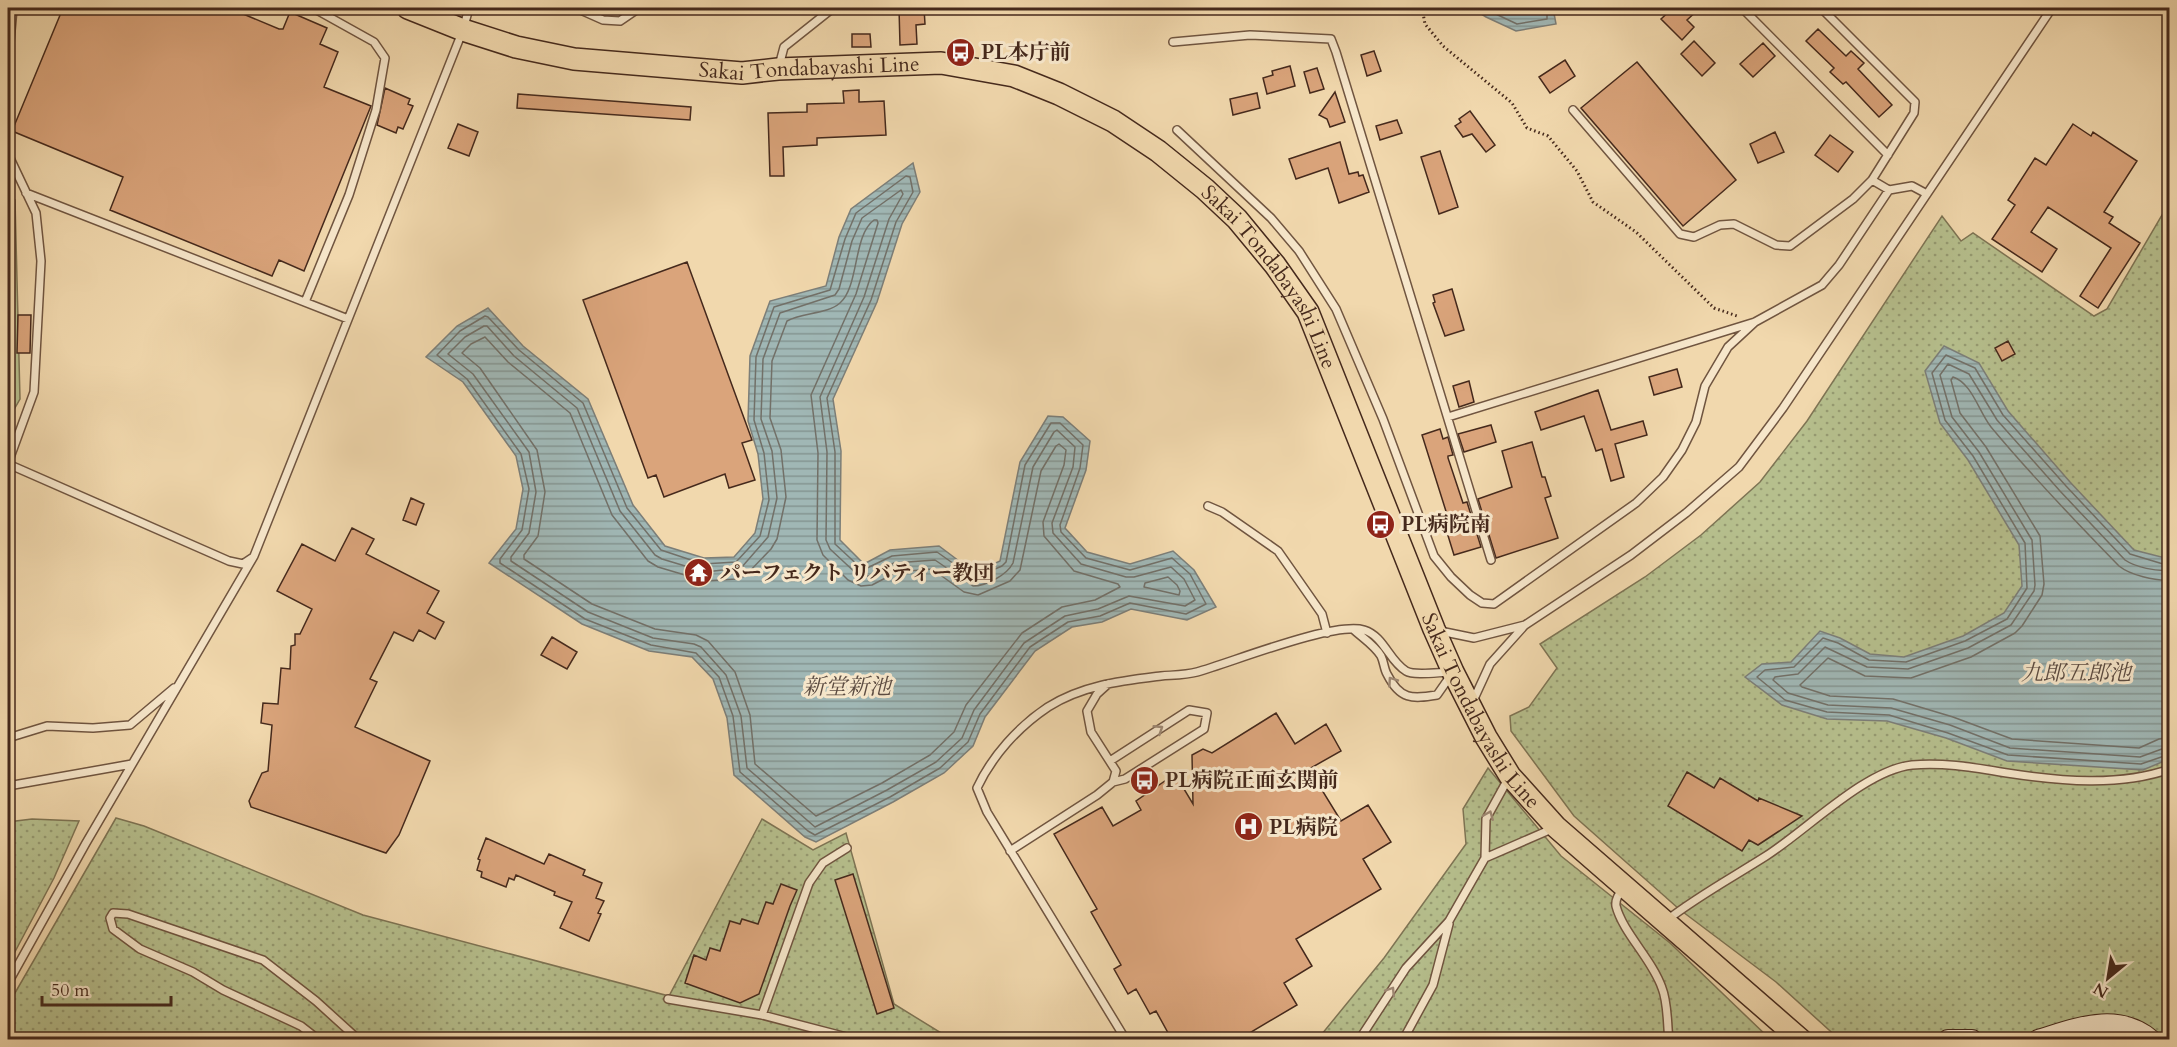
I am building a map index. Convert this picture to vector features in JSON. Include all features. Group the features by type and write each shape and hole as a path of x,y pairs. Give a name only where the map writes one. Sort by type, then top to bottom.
{"main road":[{"name":"Sakai Tondabayashi Line","path":"408,8 463,30 516,47 574,59 742,73 778,69 941,63 1014,76 1059,94 1113,121 1158,151 1205,189 1243,226 1275,265 1308,312 1434,629 1486,737 1510,776 1556,827 1801,1040"}],"street":[{"path":"2038,1040 2096,1023 2128,1028 2151,1040"},
{"path":"1948,1040 1972,1040"}],"lane":[{"path":"8,64 13,8"},
{"path":"304,302 349,195 376,110 385,58 374,42 313,8"},
{"path":"8,982 254,556 463,30 469,8"},
{"path":"576,8 603,20 620,21 639,8"},
{"path":"778,69 784,47 833,8"},
{"path":"1742,8 1888,154"},
{"path":"1573,110 1680,234 1694,237 1720,225 1734,224 1776,245 1790,246 1853,199 1872,180 1914,113 1915,102 1821,8"},
{"path":"1471,705 1490,664 1525,625 1631,555 1686,513 1739,467 1783,408 2052,8"},
{"path":"1173,42 1250,35 1331,39 1491,560"},
{"path":"1177,130 1271,218 1299,251 1336,309 1383,419 1434,556 1470,596 1482,603 1494,604 1635,503 1663,477 1682,450 1696,422 1705,386 1728,347 1755,322"},
{"path":"8,154 36,213 41,261 34,392 8,463 229,561 243,564 254,556"},
{"path":"1872,180 1889,190 1912,186 1927,194"},
{"path":"1448,417 1755,322 1822,285 1839,265 1889,190"},
{"path":"26,193 348,319"},
{"path":"1208,507 1222,512 1278,550 1322,614 1327,633"},
{"path":"1434,629 1474,638 1525,625"},
{"path":"1126,1040 1010,851 987,812 977,788 983,774 1007,742 1048,707 1078,692 1110,682 1195,672 1346,629 1363,630 1373,635 1406,672 1416,674 1453,672"},
{"path":"1354,630 1381,656 1387,674 1401,693 1415,699 1437,694 1453,672"},
{"path":"1110,682 1097,694 1087,711 1091,732 1116,771 1113,782"},
{"path":"8,738 47,726 93,728 130,725 178,685"},
{"path":"1010,851 1097,795 1113,782 1125,779 1204,729 1207,713 1189,710 1110,761"},
{"path":"8,786 132,764"},
{"path":"1665,921 1684,906 1768,855 1862,786 1891,771 1911,765 1966,766 2046,778 2112,781 2155,775 2169,769"},
{"path":"1359,1040 1406,968 1449,921 1485,858 1486,819 1510,776"},
{"path":"1485,858 1556,827"},
{"path":"762,1015 809,883 824,863 847,848"},
{"path":"1624,886 1617,896 1616,904 1664,991 1669,1040"},
{"path":"319,1040 301,1026 223,990 193,972 140,949 113,928 110,918 113,914 128,914 263,960 316,1001 359,1040"},
{"path":"1403,1040 1433,985 1449,921"},
{"path":"668,999 762,1015 858,1040"}],"path":[{"path":"1422,8 1425,24 1443,46 1512,103 1527,128 1548,136 1577,171 1593,202 1636,232 1714,308 1755,322"}],"green space":[{"path":"8,191 15,200 20,399 8,420"},
{"path":"2169,203 2169,1039 1839,1039 1776,982 1679,909 1574,816 1511,731 1510,716 1529,707 1557,668 1540,644 1645,577 1701,535 1760,482 1807,421 1942,216 1961,241 1973,233 2094,316 2107,309"},
{"path":"1488,768 1561,856 1670,943 1770,1039 1317,1040 1384,958 1466,844 1463,809"},
{"path":"116,818 144,826 363,915 669,996 762,819 813,850 846,833 894,1004 951,1039 8,1040 8,1005"},
{"path":"32,819 79,821 54,878 8,965 8,822"}],"water":[{"path":"1472,8 1553,8 1556,24 1516,31"},
{"name":"新堂新池","path":"913,163 920,192 902,224 877,302 833,399 841,451 840,540 864,564 890,550 939,546 975,573 1000,561 1020,462 1048,416 1063,417 1090,441 1086,470 1065,528 1087,552 1130,564 1173,551 1194,570 1216,607 1187,620 1131,609 1102,622 1072,627 1035,651 985,717 973,746 944,773 816,842 805,837 734,775 727,718 713,679 692,657 649,651 582,624 489,563 516,529 523,489 516,456 463,382 426,357 457,326 488,308 523,346 588,399 633,505 665,546 704,558 734,557 755,533 763,499 758,454 748,421 750,356 770,301 826,286 839,237 851,209"},
{"name":"九郎五郎池","path":"1944,346 1979,363 2008,411 2134,550 2165,558 2169,554 2169,759 2143,770 2007,761 1946,738 1887,721 1827,719 1782,705 1745,677 1762,664 1791,662 1820,631 1840,638 1870,654 1904,657 1963,636 2004,613 2022,586 2019,545 1968,460 1940,423 1925,371"}],"building":[{"path":"63,8 229,8 279,29 283,29 290,12 327,28 320,44 338,52 324,87 371,106 304,271 279,260 272,276 110,210 123,177 12,131"},
{"path":"899,8 924,8 925,24 916,25 917,44 900,45"},
{"path":"1673,8 1700,8 1687,20 1694,27 1682,40 1661,19"},
{"path":"1818,29 1846,56 1851,51 1864,63 1858,69 1892,105 1879,117 1846,82 1843,84 1830,72 1834,68 1806,41"},
{"path":"852,34 870,34 871,47 852,47"},
{"path":"1694,41 1715,63 1702,76 1681,54"},
{"path":"1763,43 1775,56 1753,77 1740,64"},
{"path":"1374,51 1381,71 1367,76 1361,55"},
{"path":"1565,60 1575,76 1550,93 1539,77"},
{"path":"1637,62 1736,180 1683,226 1581,108"},
{"path":"1290,66 1295,86 1267,94 1263,78 1273,75 1272,71"},
{"path":"1317,68 1324,89 1310,93 1304,72"},
{"path":"385,88 410,99 408,104 413,106 403,129 398,127 396,133 377,125"},
{"path":"859,90 859,102 884,101 886,135 817,138 817,145 783,147 784,176 770,176 768,113 807,112 807,104 844,103 843,91"},
{"path":"1335,92 1345,122 1330,127 1327,119 1319,115"},
{"path":"1257,93 1260,108 1233,115 1230,99"},
{"path":"518,94 691,107 690,120 517,108"},
{"path":"1470,111 1495,145 1486,152 1472,134 1463,137 1455,126 1461,122 1459,119"},
{"path":"1397,120 1402,133 1380,140 1376,126"},
{"path":"458,124 478,132 469,156 448,148"},
{"path":"2073,124 2091,136 2093,132 2137,161 2104,212 2113,217 2109,223 2140,243 2098,308 2080,296 2111,248 2048,207 2031,232 2057,249 2042,272 1992,239 2015,205 2008,200 2035,158 2046,165"},
{"path":"1775,132 1784,152 1758,163 1750,144"},
{"path":"1830,135 1853,152 1838,172 1815,155"},
{"path":"1340,142 1349,174 1358,172 1359,176 1363,175 1369,192 1339,203 1328,168 1296,179 1289,159"},
{"path":"1440,151 1458,207 1439,214 1421,157"},
{"path":"687,262 752,440 742,443 755,480 729,488 725,474 664,497 656,475 648,478 583,300"},
{"path":"1452,289 1464,330 1445,336 1433,303 1435,302 1433,295"},
{"path":"18,315 31,315 30,353 17,353"},
{"path":"2008,341 2015,354 2002,361 1995,348"},
{"path":"1677,369 1682,387 1654,395 1649,377"},
{"path":"1469,381 1474,402 1459,407 1453,386"},
{"path":"1598,390 1611,430 1643,421 1647,435 1615,444 1624,477 1611,481 1602,449 1596,451 1584,416 1541,430 1535,412"},
{"path":"1491,425 1496,442 1464,452 1458,434"},
{"path":"1440,429 1443,439 1448,437 1453,455 1448,458 1463,503 1467,502 1481,547 1454,555 1445,526 1450,524 1422,435"},
{"path":"1532,442 1542,477 1545,477 1551,496 1545,498 1558,538 1496,558 1478,499 1512,487 1502,451"},
{"path":"411,498 424,504 416,525 403,520"},
{"path":"352,528 374,539 366,554 439,591 427,613 444,622 435,639 419,630 413,641 394,632 370,679 377,682 355,727 430,761 399,835 386,853 251,807 249,801 262,773 268,771 272,725 261,723 263,703 278,704 281,668 290,669 291,646 295,645 295,634 300,634 312,609 277,591 302,544 335,561"},
{"path":"552,637 577,652 567,669 541,655"},
{"path":"1276,713 1295,744 1326,724 1341,751 1309,769 1341,821 1368,805 1391,842 1363,859 1381,889 1296,939 1312,966 1284,983 1297,1005 1246,1035 1248,1040 1172,1040 1156,1011 1150,1014 1136,989 1128,994 1114,969 1121,965 1091,912 1097,909 1054,834 1102,807 1113,826 1141,810 1136,801 1175,774 1193,804 1192,755 1203,749 1212,753"},
{"path":"1687,772 1714,788 1720,778 1758,801 1759,798 1802,816 1758,845 1749,840 1742,851 1668,806"},
{"path":"486,838 544,864 549,854 585,870 583,875 602,883 596,898 604,901 589,941 560,928 572,902 516,875 514,880 509,878 506,887 481,877 482,872 477,870 480,860 478,859"},
{"path":"853,874 894,1008 877,1014 835,880"},
{"path":"781,884 797,890 759,994 740,1003 685,983 694,955 706,960 710,948 720,951 730,921 740,924 742,919 758,924 766,902 773,904"}],"place":[{"name":"PL本庁前","path":"960,52"},
{"name":"PL病院南","path":"1380,524"},
{"name":"パーフェクト リバティー教団","path":"699,573"},
{"name":"PL病院正面玄関前","path":"1144,780"},
{"name":"PL病院","path":"1248,827"}]}
